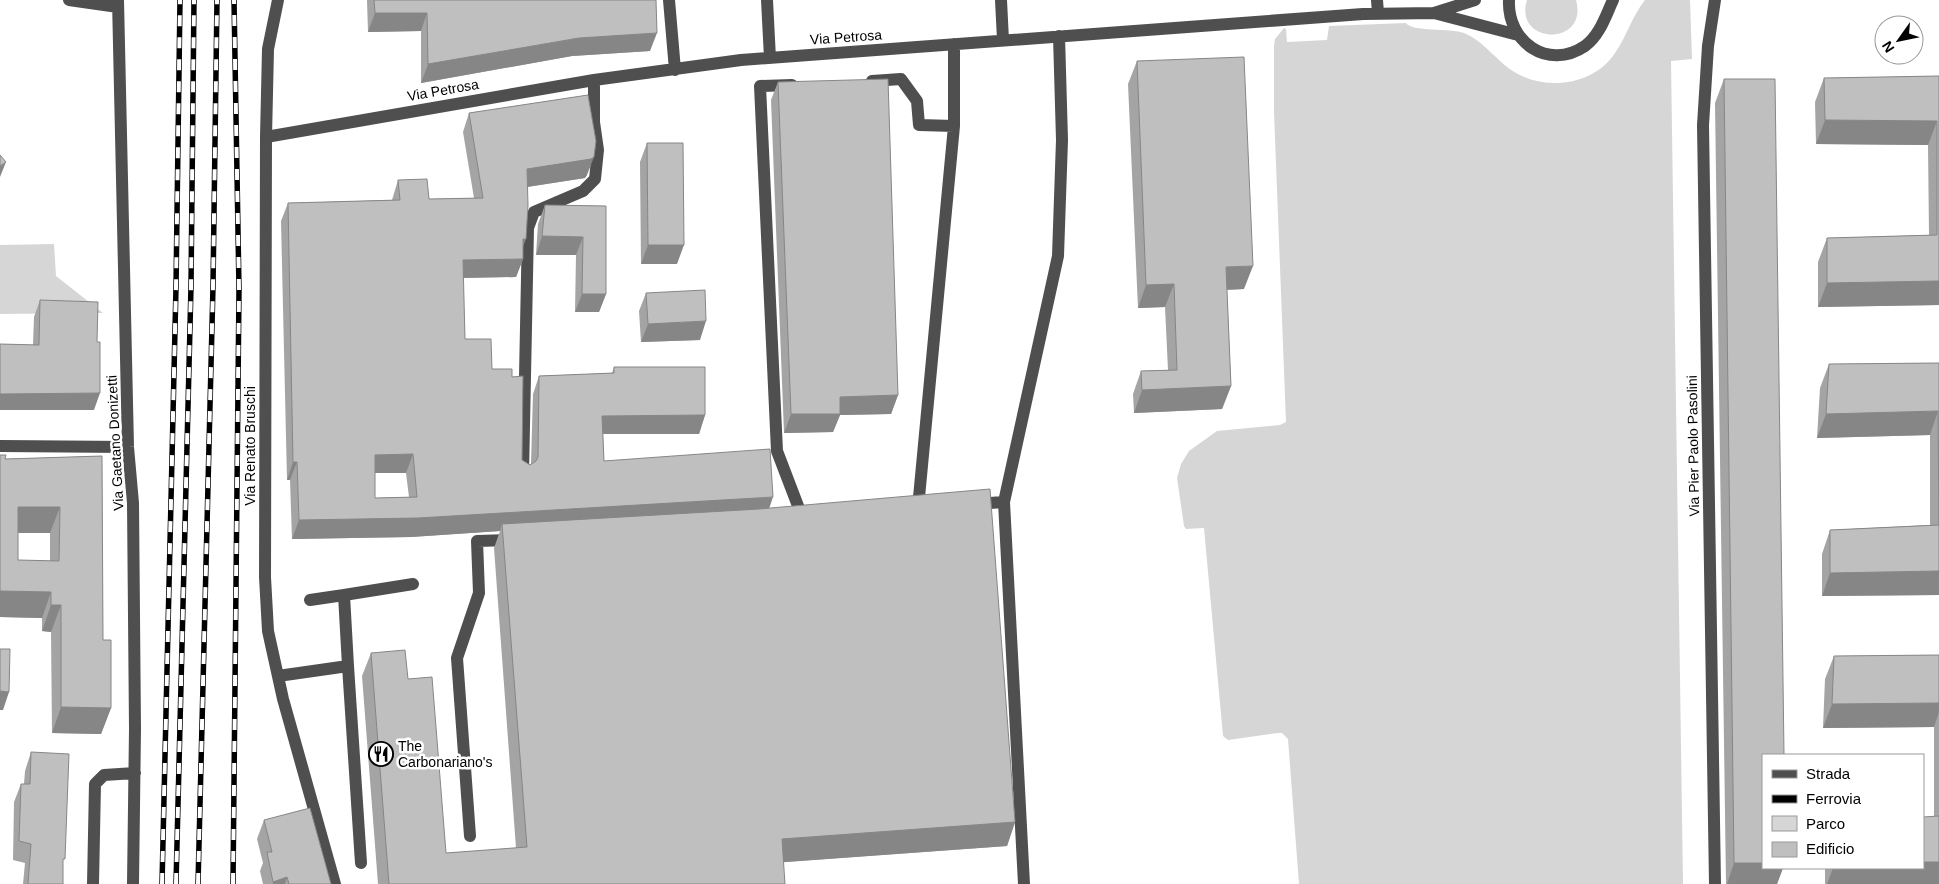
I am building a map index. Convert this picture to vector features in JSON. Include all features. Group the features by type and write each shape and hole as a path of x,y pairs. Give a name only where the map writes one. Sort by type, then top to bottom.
{"street":[{"path":"69,0 118,3"},
{"name":"Via Renato Bruschi","path":"278,0 268,49 266,137 265,577 268,632 278,676 335,884"},
{"path":"669,0 675,70"},
{"path":"767,0 770,58"},
{"path":"1001,0 1002,40"},
{"path":"1377,0 1378,13"},
{"name":"Via Petrosa","path":"1434,13 1475,0"},
{"path":"1509,0 1510,19 1518,35"},
{"name":"Via Petrosa","path":"1601,25 1604,0"},
{"name":"Via Petrosa","path":"266,137 594,80 770,58 1059,36 1363,7 1378,13 1434,13 1518,35 1530,47 1539,52 1566,54 1586,45 1595,36 1614,0"},
{"name":"Via Gaetano Donizetti","path":"118,3 128,447 133,503 135,773 133,884"},
{"name":"Via Pier Paolo Pasolini","path":"1712,3 1703,125 1715,884"},
{"path":"1024,884 1004,502 1058,256 1062,140 1059,36"},
{"path":"899,510 923,507 954,126 954,44"},
{"path":"863,81 901,79 917,101 918,125 954,126"},
{"path":"523,475 528,228 534,212 544,205 583,191 595,179 598,150 594,122 594,80"},
{"path":"786,521 808,519 777,451 760,86 807,84"},
{"path":"0,446 128,447"},
{"path":"966,504 1004,502"},
{"path":"470,836 457,658 478,593 477,541 522,539"},
{"path":"310,600 413,584"},
{"path":"344,595 361,863"},
{"path":"278,676 348,666"},
{"path":"93,884 95,784 104,775 135,773"}],"green space":[{"path":"1527,0 1576,0 1577,15 1572,26 1563,33 1551,34 1540,32 1531,26 1526,15"},
{"path":"1645,0 1690,0 1692,59 1671,61 1683,884 1299,884 1288,739 1282,733 1228,740 1223,736 1204,528 1186,529 1184,526 1177,478 1181,464 1189,451 1217,431 1280,425 1286,422 1274,112 1275,39 1284,28 1286,29 1287,42 1327,40 1329,26 1406,23 1415,28 1464,33 1478,41 1516,73 1529,79 1542,82 1570,82 1595,72 1606,64 1615,53"},
{"path":"54,244 56,276 103,313 0,314 0,245"}],"building":[{"path":"374,0 656,0 657,33 579,38 428,64 427,13 375,13"},
{"path":"1244,57 1253,266 1226,267 1231,386 1142,390 1141,371 1177,370 1174,284 1146,285 1137,61"},
{"path":"1939,76 1939,281 1827,283 1827,238 1937,235 1937,121 1825,120 1824,78"},
{"path":"888,79 898,395 840,397 840,414 791,414 778,82"},
{"path":"1724,79 1775,79 1784,754 1762,754 1762,863 1734,863"},
{"path":"588,95 596,141 594,157 591,159 527,169 528,205 526,239 523,239 523,259 463,260 465,339 491,339 492,369 512,369 512,377 523,376 522,460 530,465 538,457 539,376 614,373 614,367 705,367 705,415 602,416 604,461 770,449 773,497 418,518 299,520 297,462 293,462 288,203 400,200 398,180 427,179 429,199 483,198 469,113","holes":["413,454 417,497 375,498 375,455"]},
{"path":"647,143 683,143 684,245 648,245"},
{"path":"0,155 6,162 0,166"},
{"path":"545,205 606,206 606,294 582,294 583,237 542,236"},
{"path":"705,290 706,321 648,324 646,293"},
{"path":"40,300 98,302 97,342 100,342 100,393 0,394 0,344 39,345"},
{"path":"1939,363 1939,525 1938,411 1826,414 1829,364"},
{"path":"0,455 6,455 5,459 102,456 103,640 111,640 111,708 61,707 61,605 51,605 51,592 0,591","holes":["18,507 60,507 59,561 18,560"]},
{"path":"990,489 1015,822 782,839 785,884 389,884 371,653 405,650 408,679 432,677 446,853 527,847 502,524 759,509"},
{"path":"1939,525 1939,571 1830,573 1830,530"},
{"path":"0,649 10,649 9,692 0,691"},
{"path":"1939,655 1939,703 1832,704 1834,656"},
{"path":"31,752 69,754 63,884 28,884 31,844 19,841 21,784 30,784"},
{"path":"310,808 331,884 289,884 287,877 273,882 267,852 272,852 264,820"},
{"path":"1939,816 1939,862 1924,862 1924,817"}],"railway":[{"path":"162,884 176,287 180,0"},
{"path":"176,884 191,287 194,0"},
{"path":"198,884 213,286 217,0"},
{"path":"233,884 239,289 234,0"}],"place":[{"name":"The Carbonariano's","path":"381,754"}]}
